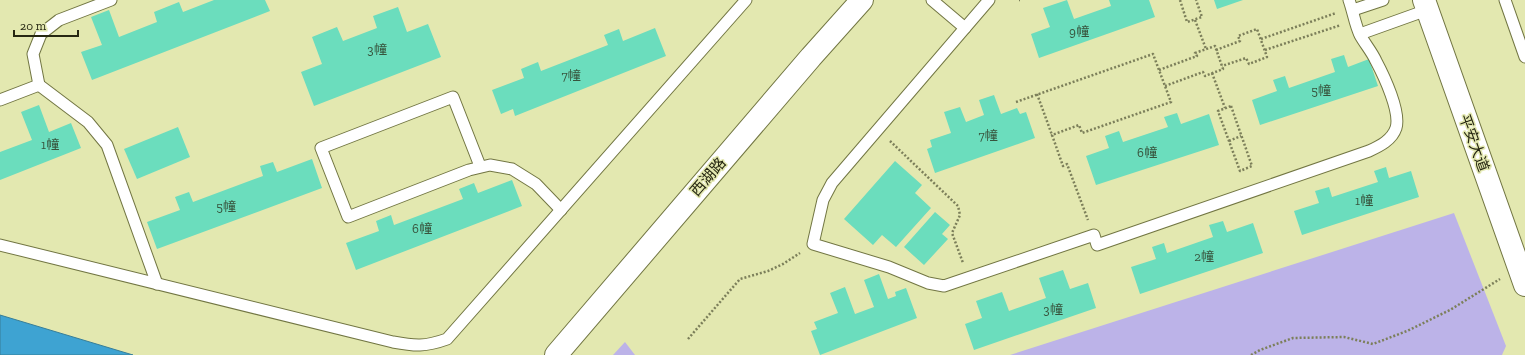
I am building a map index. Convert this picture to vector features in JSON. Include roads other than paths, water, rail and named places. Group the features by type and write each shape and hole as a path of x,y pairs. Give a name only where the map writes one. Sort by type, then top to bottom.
{"main road":[{"name":"西湖路","path":"556,355 862,0"},
{"name":"平安大道","path":"1425,5 1522,276"}],"lane":[{"path":"111,0 59,20 41,34 33,54 39,85 88,122 107,145 157,284"},
{"path":"0,245 393,342 412,346 432,344 447,339 746,0"},
{"path":"932,0 965,28"},
{"path":"989,0 832,183 823,200 814,244 889,267 928,283 944,286 1094,235 1097,245 1369,151 1380,146 1390,138 1396,128 1397,117 1388,88 1376,61 1360,34 1352,10 1383,0"},
{"path":"1505,0 1525,57"},
{"path":"1360,34 1425,5"},
{"path":"0,100 39,85"},
{"path":"480,166 453,97 321,148 348,217 469,170 490,165 512,169 536,184 561,210"}],"water":[{"path":"0,315 133,355 0,355"}]}
